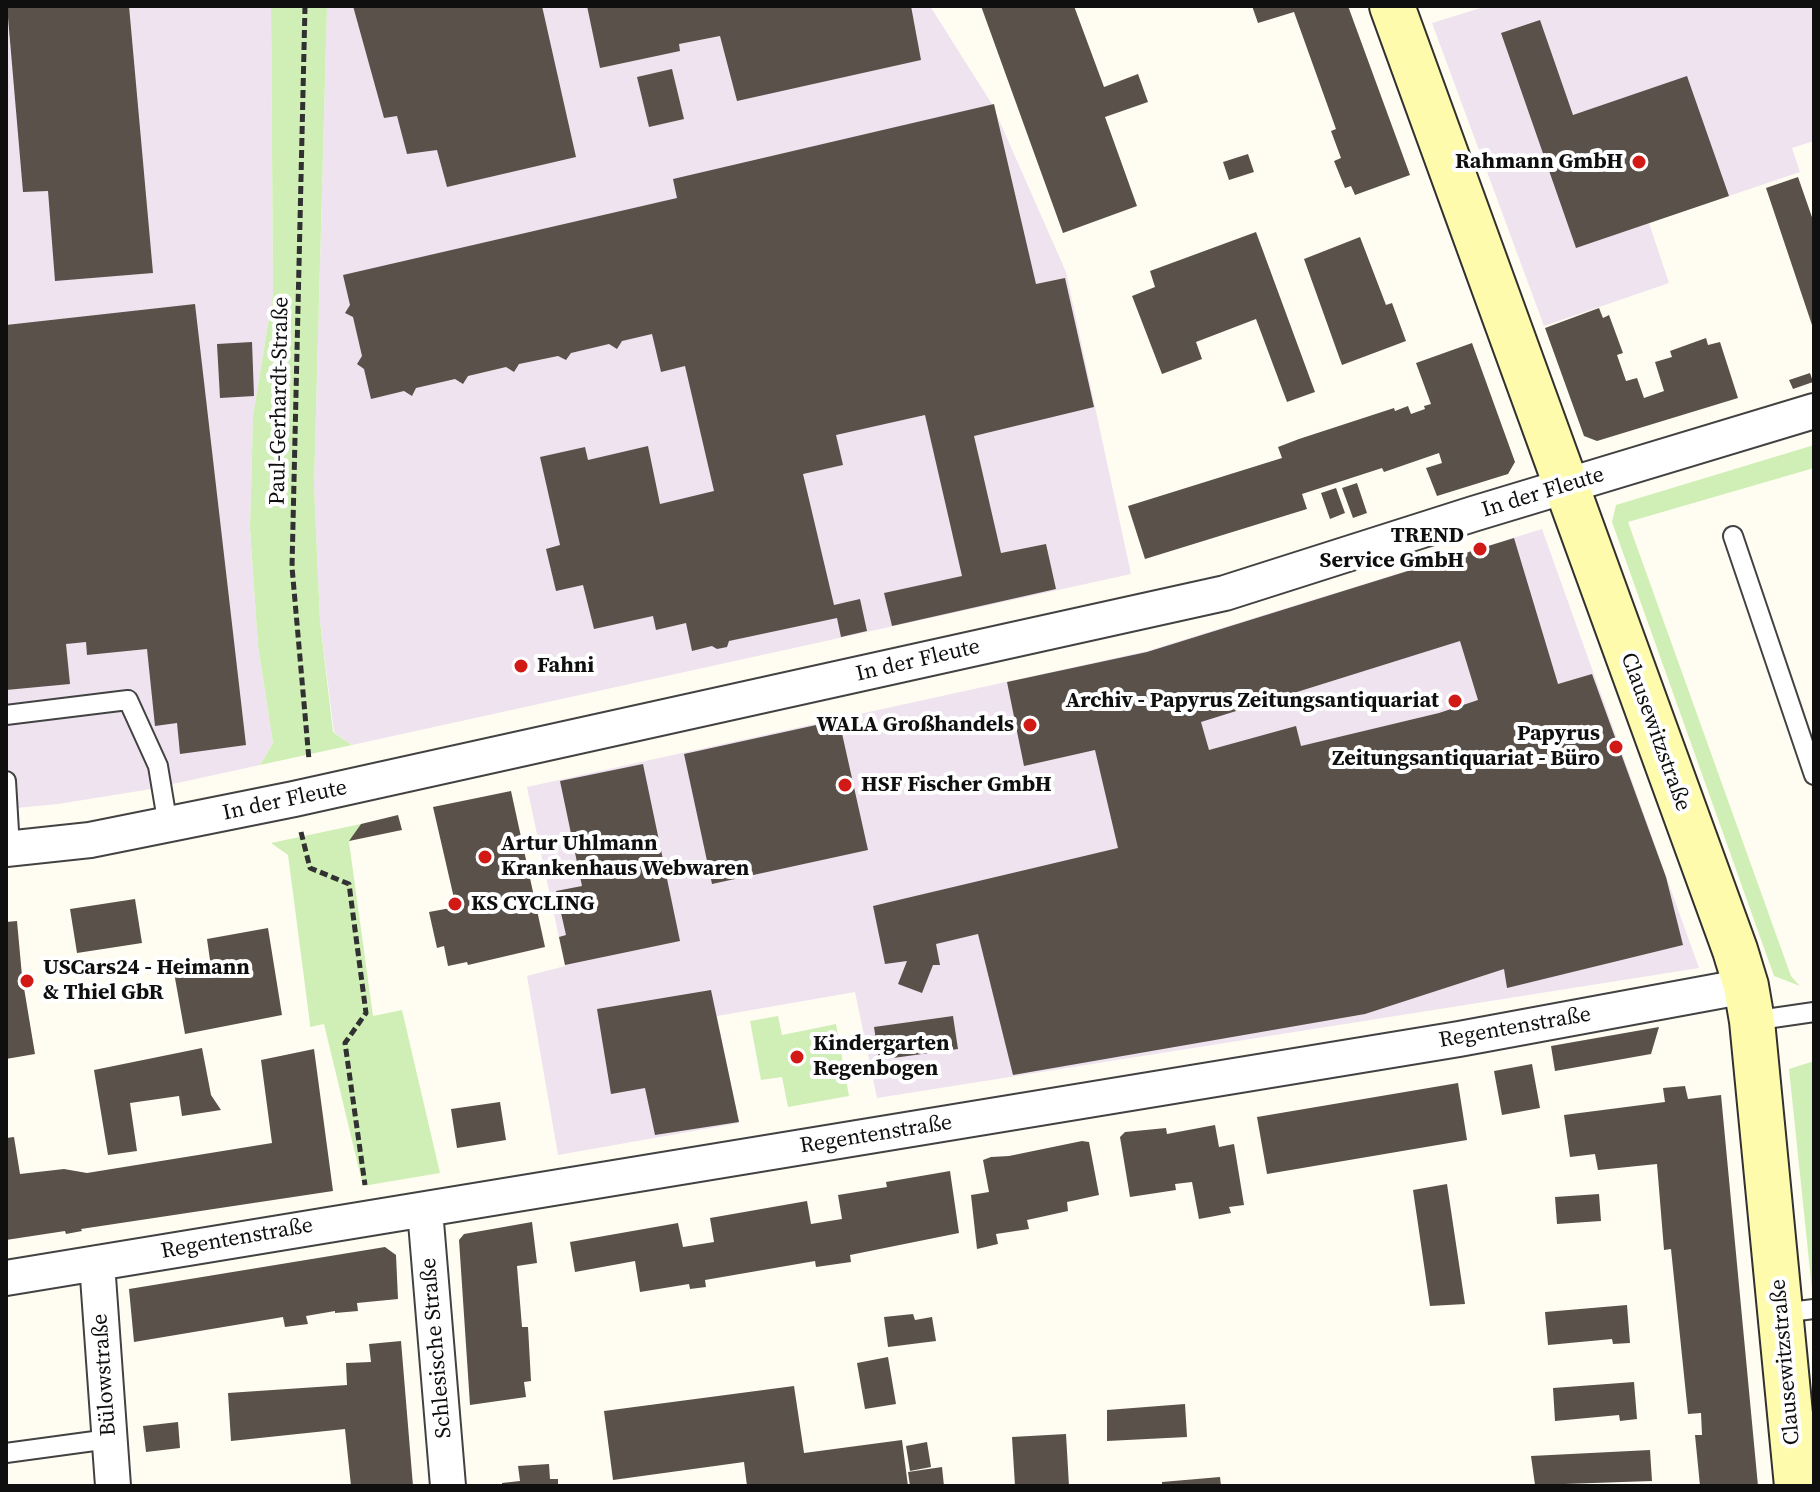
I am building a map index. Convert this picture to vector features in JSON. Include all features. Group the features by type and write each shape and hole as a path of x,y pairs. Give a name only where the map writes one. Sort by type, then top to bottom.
{"street":[{"name":"Clausewitzstraße","path":"1392,6 1735,950 1749,1003 1798,1311 1797,1486"},
{"name":"In der Fleute","path":"8,849 90,840 168,826 1225,593 1814,411"},
{"name":"Regentenstraße","path":"6,1278 1459,1039 1749,1003"},
{"name":"Schlesische Straße","path":"425,1210 448,1486"},
{"name":"Bülowstraße","path":"97,1263 113,1486"}],"lane":[{"path":"1733,536 1814,775"},
{"path":"6,715 128,700 158,766 168,826"},
{"path":"6,781 8,849"},
{"path":"1749,1003 1814,1012"},
{"path":"6,1453 109,1439"}],"path":[{"name":"Paul-Gerhardt-Straße","path":"305,6 292,567 303,797 310,868 349,884 366,1013 345,1043 369,1217"}],"shaded area":[{"path":"6,6 271,6 273,293 253,416 250,529 258,646 273,743 260,765 145,790 6,809"},
{"path":"327,6 930,6 992,104 1066,272 1131,574 352,745 334,732 320,621 314,486"},
{"name":"Rahmann GmbH","path":"1487,6 1814,6 1814,141 1792,148 1800,172 1649,223 1669,283 1544,326 1432,23"},
{"path":"1542,529 1699,968 877,1098 855,992 717,1016 739,1123 558,1155 527,976 565,966 527,787 1147,651"}],"green space":[{"path":"271,6 327,6 314,486 320,621 333,732 352,745 260,765 273,743 258,646 250,529 253,416 273,293"},
{"path":"1814,445 1814,468 1628,522 1791,976 1800,986 1774,976 1612,522 1616,505"},
{"path":"361,824 349,842 373,1016 402,1010 440,1173 363,1186 324,1024 310,1027 288,855 271,843"},
{"path":"778,1016 782,1035 836,1024 849,1096 788,1107 782,1077 761,1080 750,1021"},
{"path":"1814,1061 1814,1309 1789,1069"}],"building":[{"path":"7,6 129,6 153,273 55,281 48,191 23,192"},
{"path":"353,6 542,6 576,157 447,187 437,150 407,154 397,116 384,118"},
{"path":"587,6 911,6 921,60 737,101 720,36 679,44 680,51 600,68"},
{"path":"981,6 1074,6 1104,87 1138,74 1148,102 1105,117 1137,206 1063,233"},
{"path":"1252,6 1348,6 1410,175 1355,195 1351,186 1345,188 1334,161 1341,158 1331,131 1336,129 1294,12 1258,23"},
{"path":"1540,20 1573,115 1687,76 1729,196 1576,248 1501,33"},
{"path":"672,69 684,119 649,127 637,77"},
{"path":"994,104 1036,284 1065,278 1094,407 974,436 1001,553 1046,544 1056,589 892,626 884,593 962,576 925,415 836,435 843,465 803,474 834,605 860,599 867,631 841,637 837,618 729,641 727,647 717,649 712,646 692,651 686,623 656,630 653,616 594,629 583,585 556,591 546,549 560,545 540,457 585,447 588,460 648,446 660,504 714,491 685,366 661,372 652,334 622,341 617,349 609,344 571,353 566,360 558,356 519,364 514,372 506,367 468,376 463,384 455,379 416,388 412,396 404,391 371,399 364,369 357,364 362,356 353,317 345,313 350,305 343,275 677,198 673,179"},
{"path":"1248,154 1254,172 1229,180 1223,162"},
{"path":"1798,177 1814,223 1813,328 1766,188"},
{"path":"1256,232 1315,392 1287,402 1256,319 1196,342 1202,359 1162,374 1132,296 1155,287 1150,271"},
{"path":"1360,237 1386,305 1392,303 1406,341 1342,365 1304,259"},
{"path":"195,304 246,745 180,754 177,723 155,726 147,649 87,655 86,642 66,644 70,684 6,690 6,325"},
{"path":"1599,308 1603,318 1609,315 1623,353 1617,355 1626,381 1637,378 1644,398 1664,391 1655,362 1672,357 1670,351 1706,338 1708,345 1720,342 1738,398 1597,441 1584,436 1545,328"},
{"path":"252,342 254,396 220,398 217,344"},
{"path":"1472,343 1515,462 1508,474 1437,496 1426,468 1442,463 1439,453 1384,472 1382,468 1302,494 1307,509 1145,559 1128,506 1282,458 1278,447 1299,439 1394,408 1395,411 1408,406 1411,414 1425,409 1424,406 1431,404 1416,363"},
{"path":"1810,373 1813,382 1793,389 1789,380"},
{"path":"1357,483 1367,513 1353,518 1342,488"},
{"path":"1336,488 1345,513 1330,519 1321,493"},
{"path":"1514,538 1558,684 1592,674 1666,877 1683,945 1507,988 1504,969 1365,1014 1013,1075 978,934 936,944 940,965 933,965 922,993 898,984 907,961 885,964 873,906 1118,848 1095,750 1024,766 1007,682 1147,652","holes":["1460,641 1478,700 1439,713 1301,746 1296,726 1209,750 1201,722"]},
{"path":"839,720 868,850 712,884 684,754"},
{"path":"643,764 680,941 565,965 559,937 566,935 556,891 582,886 560,781"},
{"name":"Artur Uhlmann Krankenhaus Webwaren","path":"511,791 545,947 468,965 467,962 448,966 444,946 437,948 429,912 456,907 433,807"},
{"path":"398,815 402,830 349,841 361,824"},
{"path":"135,899 142,943 77,953 70,909"},
{"path":"17,921 22,976 35,1054 6,1059 6,922"},
{"path":"268,928 282,1015 185,1034 173,967 210,960 207,939"},
{"path":"711,990 739,1122 655,1135 645,1088 611,1094 597,1009"},
{"path":"953,1016 958,1049 879,1060 874,1027"},
{"path":"1659,1027 1651,1054 1555,1071 1551,1046"},
{"path":"202,1048 211,1095 221,1110 182,1116 179,1096 130,1103 137,1151 108,1155 94,1070"},
{"path":"314,1049 333,1191 81,1229 66,1234 65,1231 6,1240 6,1138 14,1137 20,1174 64,1169 87,1173 272,1143 261,1060"},
{"path":"1532,1064 1540,1108 1502,1115 1494,1071"},
{"path":"1458,1083 1467,1140 1267,1174 1257,1117"},
{"path":"1685,1086 1688,1099 1721,1095 1758,1486 1700,1486 1695,1435 1702,1435 1701,1413 1688,1414 1671,1249 1664,1250 1657,1164 1598,1170 1595,1154 1570,1157 1564,1115 1665,1102 1663,1088"},
{"path":"500,1102 506,1140 457,1148 451,1109"},
{"path":"1215,1125 1219,1147 1234,1144 1244,1205 1229,1207 1231,1213 1199,1219 1192,1182 1175,1184 1176,1190 1130,1197 1120,1137 1125,1132 1166,1128 1167,1134"},
{"path":"1089,1142 1099,1195 1067,1202 1068,1211 1027,1220 1029,1229 996,1234 998,1244 977,1249 971,1195 989,1192 983,1160"},
{"path":"950,1171 959,1233 850,1255 851,1262 816,1267 815,1261 705,1280 706,1287 690,1289 689,1284 640,1292 635,1261 575,1272 570,1242 678,1223 683,1247 714,1242 710,1218 807,1201 811,1224 842,1219 838,1195 887,1187 886,1182"},
{"path":"1447,1184 1465,1304 1430,1306 1413,1190"},
{"path":"1599,1194 1601,1221 1557,1224 1555,1197"},
{"path":"532,1222 537,1263 517,1266 522,1327 528,1327 531,1381 524,1382 526,1397 470,1405 459,1240 464,1234"},
{"path":"385,1247 396,1255 398,1299 357,1303 358,1311 306,1316 308,1324 285,1327 283,1317 134,1342 129,1289"},
{"path":"1627,1305 1630,1343 1613,1344 1612,1339 1548,1345 1545,1312"},
{"path":"913,1314 915,1320 932,1317 936,1341 888,1347 884,1317"},
{"path":"401,1341 413,1486 351,1486 345,1429 231,1441 228,1393 347,1385 346,1363 371,1362 369,1344"},
{"path":"888,1357 896,1404 865,1409 857,1363"},
{"path":"1634,1382 1637,1419 1620,1421 1619,1415 1555,1421 1553,1388"},
{"path":"794,1386 804,1453 902,1440 908,1486 747,1486 744,1462 613,1480 604,1411"},
{"path":"1185,1404 1187,1437 1107,1441 1107,1410"},
{"path":"178,1422 180,1448 146,1452 143,1426"},
{"path":"1066,1434 1069,1486 1015,1486 1012,1437"},
{"path":"927,1442 931,1467 910,1471 906,1446"},
{"path":"1650,1450 1652,1481 1535,1485 1531,1456"},
{"path":"549,1464 550,1479 558,1479 558,1486 502,1486 502,1483 520,1481 518,1466"},
{"path":"942,1467 944,1486 910,1486 908,1472"},
{"path":"1220,1477 1221,1486 1162,1486 1162,1482"}],"place":[{"name":"Rahmann GmbH","path":"1639,162"},
{"name":"TREND Service GmbH","path":"1480,549"},
{"name":"Fahni","path":"521,666"},
{"name":"Archiv - Papyrus Zeitungsantiquariat","path":"1455,701"},
{"name":"WALA Großhandels","path":"1030,725"},
{"name":"Papyrus Zeitungsantiquariat - Büro","path":"1616,747"},
{"name":"HSF Fischer GmbH","path":"845,785"},
{"name":"Artur Uhlmann Krankenhaus Webwaren","path":"485,857"},
{"name":"KS CYCLING","path":"455,904"},
{"name":"USCars24 - Heimann & Thiel GbR","path":"27,981"},
{"name":"Kindergarten Regenbogen","path":"797,1057"}]}
